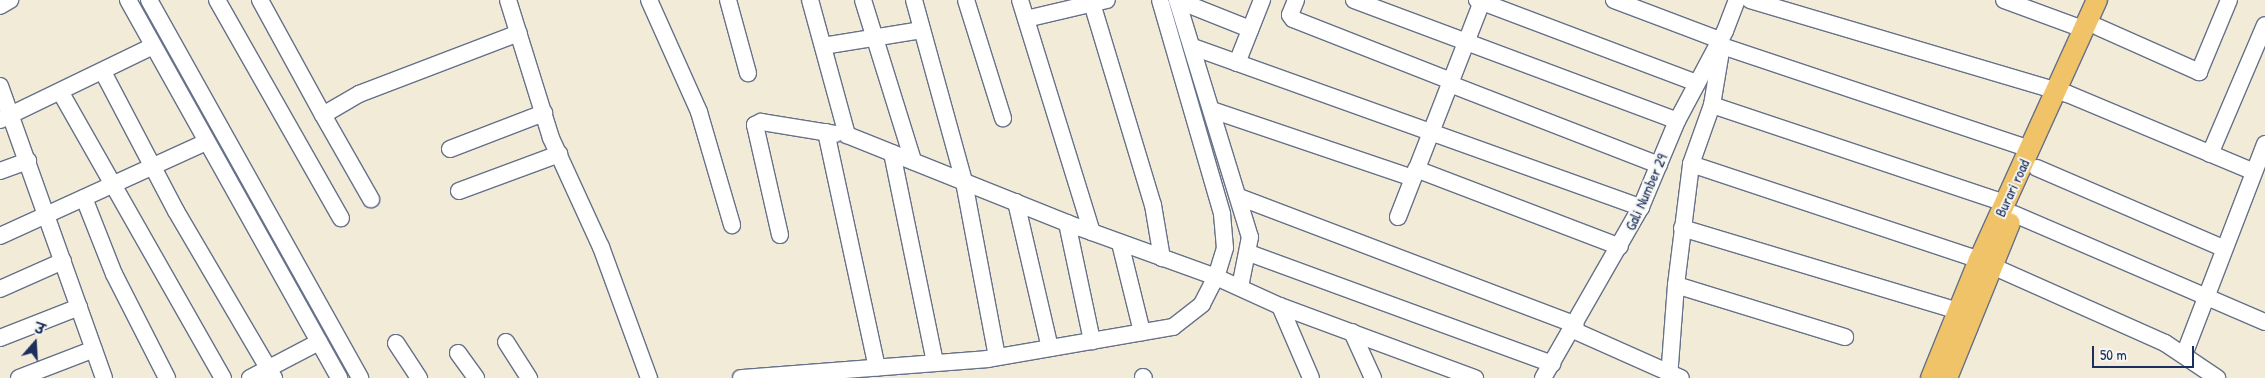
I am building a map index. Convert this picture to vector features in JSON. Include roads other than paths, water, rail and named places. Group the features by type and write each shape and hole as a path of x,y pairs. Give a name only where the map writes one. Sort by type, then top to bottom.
{"main road":[{"name":"Burari road","path":"2091,28 2097,0"},
{"name":"Burari road","path":"1947,378 1986,263 2010,208 2030,149 2062,92 2091,28 2110,0"},
{"name":"Burari road","path":"2010,208 2037,168 2062,92"},
{"name":"Burari road","path":"1931,378 1959,311 1986,263"}],"street":[{"path":"0,6 10,0"},
{"path":"128,0 339,378"},
{"path":"149,0 360,378"},
{"path":"217,0 340,218"},
{"path":"260,0 371,199"},
{"path":"508,0 559,154 601,247 649,378"},
{"path":"649,0 699,112 732,225"},
{"path":"728,0 748,73"},
{"path":"810,0 847,135"},
{"path":"863,0 913,162"},
{"path":"914,0 964,182 997,357"},
{"path":"966,0 1003,118"},
{"path":"1020,0 1092,232"},
{"path":"1160,0 1222,214 1227,282"},
{"path":"1177,0 1250,29"},
{"path":"741,378 997,357 1173,327 1184,321 1227,282 1249,253 1250,237 1177,0"},
{"path":"1237,63 1262,0"},
{"path":"1296,0 1290,15 1293,19 1659,165"},
{"path":"1354,0 1677,121"},
{"path":"1614,0 2030,149"},
{"name":"Gali Number 29","path":"1543,378 1575,327 1641,207 1677,121 1722,39 1736,0"},
{"path":"1750,0 2062,92 2252,171"},
{"path":"2004,0 2091,28 2199,72 2229,0"},
{"path":"1026,19 1097,1 1153,205 1162,258"},
{"path":"1398,216 1451,82 1479,1 1697,82"},
{"path":"2210,154 2265,25"},
{"path":"822,46 922,30"},
{"path":"323,115 359,94 519,33"},
{"path":"1239,197 1575,327 1673,377 1676,285 1691,164 1712,105 1722,39"},
{"path":"6,118 61,93 154,46"},
{"path":"1192,47 1641,207"},
{"path":"103,72 153,166 271,373"},
{"path":"0,86 6,118 28,161 104,378"},
{"path":"61,93 224,378"},
{"path":"1712,105 2010,208 2265,322"},
{"path":"1212,110 1414,173 1620,248"},
{"path":"450,149 544,113"},
{"path":"780,235 754,125 761,122 847,135 1067,223 1227,282 1280,306 1475,378"},
{"path":"826,132 878,368"},
{"path":"0,236 48,216 206,142"},
{"path":"2184,355 2252,171 2265,144"},
{"path":"892,153 935,363"},
{"path":"459,191 559,154"},
{"path":"0,171 28,161"},
{"path":"1691,164 1986,263 2165,343 2217,378"},
{"path":"2037,168 2223,248"},
{"path":"84,198 118,282 167,378"},
{"path":"1016,202 1050,348"},
{"path":"1067,223 1092,341"},
{"path":"1682,228 1959,311"},
{"path":"1120,243 1142,332"},
{"path":"1249,253 1552,364"},
{"path":"0,289 63,261"},
{"path":"1676,285 1845,337"},
{"path":"1280,306 1311,378"},
{"path":"0,338 79,307"},
{"path":"1352,332 1373,378"},
{"path":"250,378 271,373 319,342"},
{"path":"506,342 529,378"},
{"path":"396,343 419,378"},
{"path":"19,378 94,349"},
{"path":"458,352 476,378"}]}
